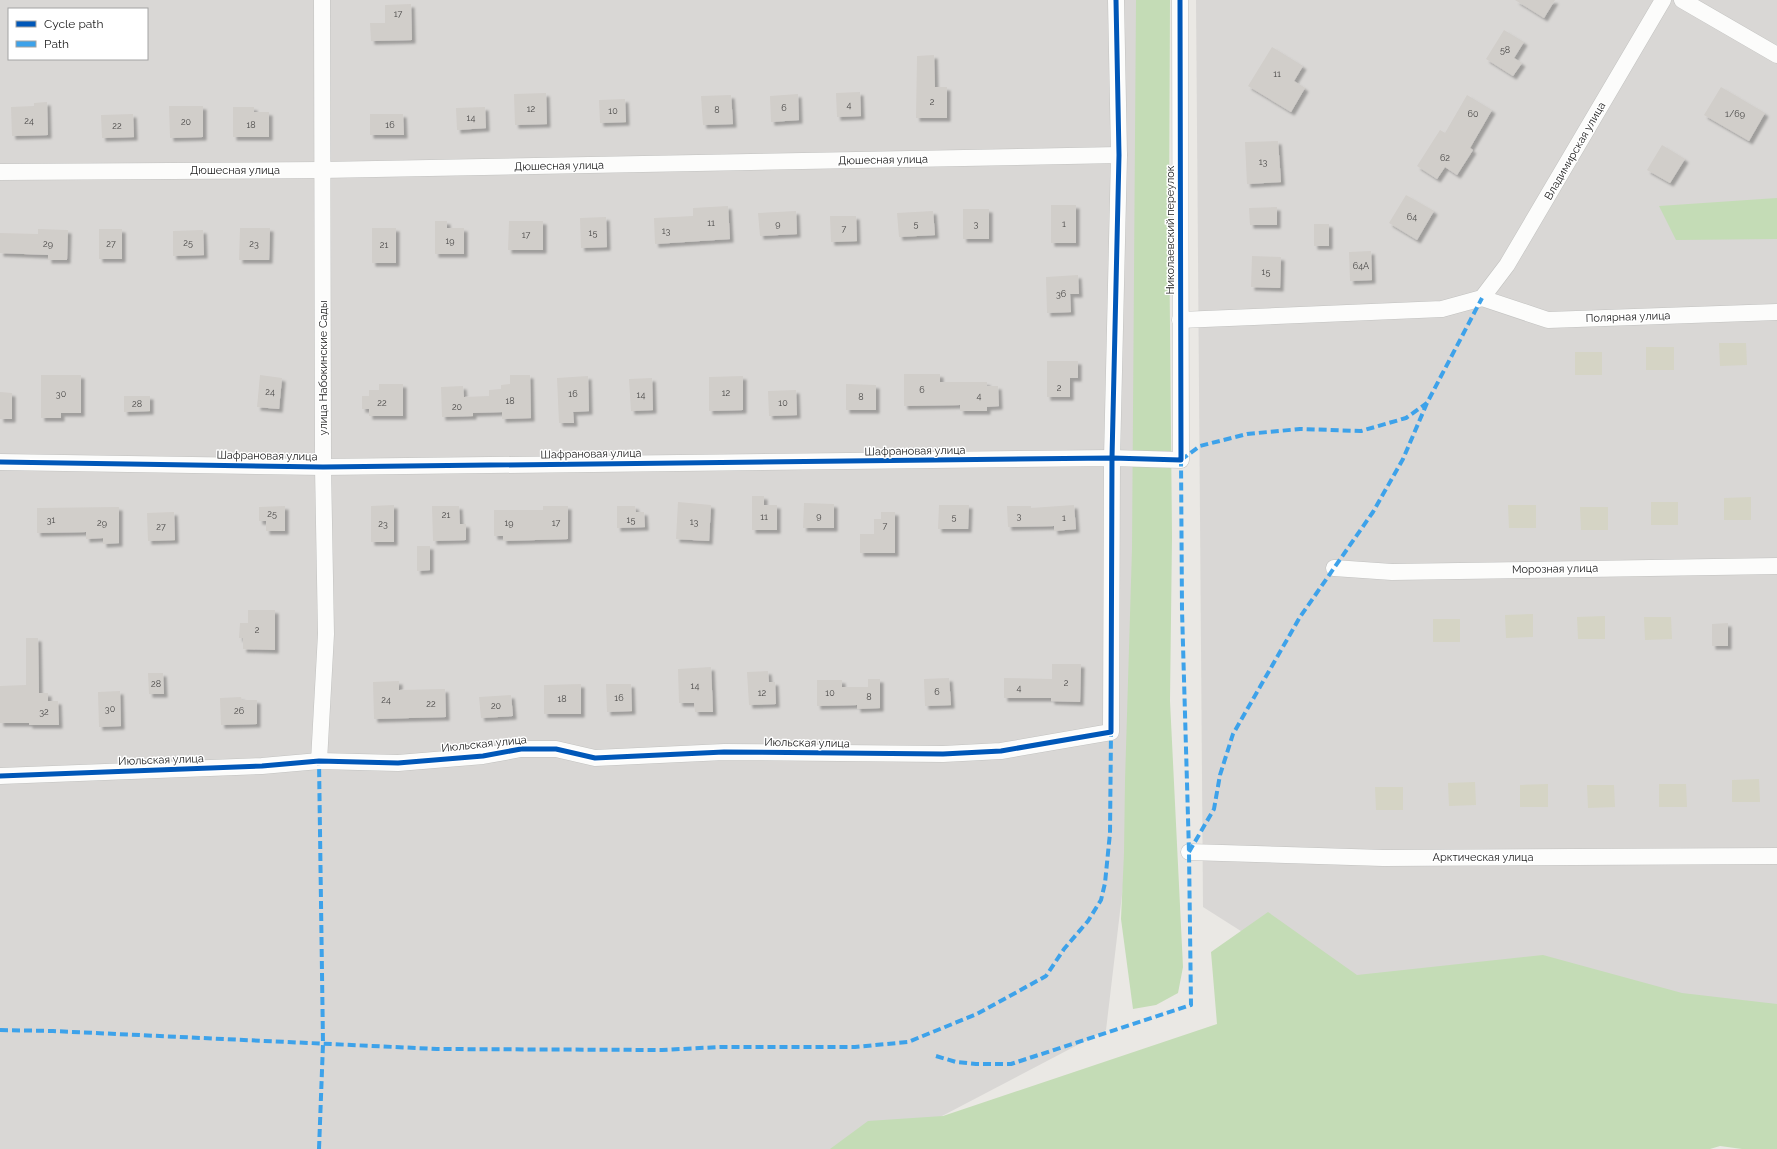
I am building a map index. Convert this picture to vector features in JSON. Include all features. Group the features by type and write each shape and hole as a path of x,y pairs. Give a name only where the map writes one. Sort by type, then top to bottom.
{"street":[{"name":"улица Набокинские Сады","path":"319,761 326,634 322,0"},
{"path":"1112,458 1119,156 1116,0"},
{"name":"Николаевский переулок","path":"1180,0 1180,320 1182,460"},
{"name":"Владимирская улица","path":"1482,298 1507,265 1663,0"},
{"path":"1682,0 1777,55"},
{"name":"Дюшесная улица","path":"0,172 322,170 1119,156"},
{"path":"1180,320 1442,309 1482,298"},
{"name":"Полярная улица","path":"1482,298 1548,320 1777,312"},
{"name":"Шафрановая улица","path":"0,462 324,467 1112,458 1182,460"},
{"name":"Июльская улица","path":"0,776 262,766 319,761 398,763 483,756 521,749 556,749 595,758 724,752 944,754 1001,751 1111,732 1112,458"},
{"name":"Морозная улица","path":"1334,568 1392,572 1777,566"},
{"name":"Арктическая улица","path":"1189,852 1383,858 1777,856"}],"shaded area":[{"path":"0,0 1146,0 1138,760 1106,1030 879,1149 0,1149"},
{"path":"1196,0 1777,0 1777,1040 1304,971 1203,907"},
{"path":"1719,343 1746,343 1747,365 1720,366"},
{"path":"1646,347 1674,347 1674,370 1646,370"},
{"path":"1575,352 1602,352 1602,375 1575,375"},
{"path":"1751,497 1751,520 1724,520 1724,498"},
{"path":"1651,502 1678,502 1678,525 1651,525"},
{"path":"1508,505 1536,505 1536,528 1509,528"},
{"path":"1580,507 1608,507 1608,530 1581,530"},
{"path":"1533,614 1533,637 1506,638 1505,615"},
{"path":"1605,616 1605,639 1578,639 1577,617"},
{"path":"1644,617 1671,617 1672,639 1645,640"},
{"path":"1433,619 1460,619 1460,642 1433,642"},
{"path":"1759,779 1760,802 1732,802 1732,780"},
{"path":"1475,782 1476,805 1449,806 1448,783"},
{"path":"1548,784 1548,807 1520,807 1520,785"},
{"path":"1659,784 1686,784 1687,807 1659,807"},
{"path":"1587,785 1614,785 1615,807 1588,808"},
{"path":"1375,787 1403,787 1403,810 1376,810"}],"green space":[{"path":"1136,0 1170,0 1169,222 1172,537 1170,701 1183,967 1178,993 1156,1005 1133,1009 1121,919 1132,549"},
{"path":"1777,198 1777,239 1676,240 1659,206"},
{"path":"1268,912 1357,975 1543,955 1682,993 1777,1004 1777,1149 1742,1149 1720,1146 1710,1149 830,1149 868,1121 943,1116 1217,1024 1211,952"}],"building":[{"path":"1515,0 1555,0 1544,18"},
{"path":"411,4 412,40 371,41 370,23 385,23 385,5"},
{"path":"1504,30 1524,42 1514,58 1522,63 1513,76 1486,59"},
{"path":"1272,47 1303,66 1294,81 1305,88 1291,112 1248,86"},
{"path":"934,55 935,87 947,87 947,118 916,118 917,56"},
{"path":"1721,87 1765,113 1749,141 1704,115"},
{"path":"860,92 861,116 837,117 836,93"},
{"path":"546,93 547,124 515,125 514,94"},
{"path":"798,94 799,120 771,122 770,96"},
{"path":"731,95 733,124 703,125 701,96"},
{"path":"1467,95 1492,110 1470,148 1473,150 1457,175 1445,167 1437,179 1417,166 1440,130 1445,133"},
{"path":"625,99 626,122 600,123 599,100"},
{"path":"47,102 48,135 12,136 11,107 34,106 34,103"},
{"path":"169,106 203,106 203,137 170,138"},
{"path":"233,107 254,107 254,112 269,112 269,137 233,137"},
{"path":"485,107 486,128 457,130 456,108"},
{"path":"133,114 134,137 102,138 101,115"},
{"path":"370,114 403,114 404,135 370,135"},
{"path":"1278,141 1281,182 1247,184 1245,142"},
{"path":"1662,145 1685,159 1670,183 1647,170"},
{"path":"1406,195 1434,211 1417,240 1389,223"},
{"path":"1051,205 1076,205 1076,243 1051,243"},
{"path":"728,206 730,239 655,244 654,218 693,216 693,208"},
{"path":"1277,207 1277,225 1250,225 1249,208"},
{"path":"963,209 989,209 989,239 963,239"},
{"path":"796,211 797,234 760,236 758,213"},
{"path":"933,211 935,235 899,237 897,213"},
{"path":"830,216 856,216 857,241 831,242"},
{"path":"606,217 607,247 581,248 580,218"},
{"path":"435,221 447,221 447,228 464,228 464,254 435,254"},
{"path":"509,221 543,221 543,250 508,250"},
{"path":"1314,224 1329,224 1329,246 1314,246"},
{"path":"240,228 270,228 269,260 239,260"},
{"path":"372,228 396,228 396,263 372,263"},
{"path":"38,229 68,230 67,260 48,260 48,255 0,253 0,233 38,234"},
{"path":"99,229 122,229 122,259 99,259"},
{"path":"203,230 204,255 173,256 173,231"},
{"path":"1371,251 1372,280 1350,281 1349,252"},
{"path":"1252,256 1281,257 1280,288 1251,287"},
{"path":"1078,275 1079,294 1070,294 1071,312 1047,313 1046,277"},
{"path":"1047,361 1078,361 1078,378 1070,378 1070,397 1047,397"},
{"path":"904,374 940,374 940,382 987,382 987,386 998,386 999,406 987,407 987,411 960,411 960,405 904,406"},
{"path":"41,375 81,375 81,413 61,413 61,418 41,418"},
{"path":"260,375 282,378 279,409 257,407"},
{"path":"510,375 530,375 531,418 502,419 502,412 473,413 473,416 442,417 441,387 463,386 464,397 489,396 489,390 501,389 501,385 510,384"},
{"path":"588,376 589,411 573,412 574,423 559,423 557,378"},
{"path":"743,376 743,410 709,411 709,377"},
{"path":"652,378 653,410 631,411 629,379"},
{"path":"379,384 403,384 403,416 369,416 369,409 362,409 362,396 369,396 369,390 379,390"},
{"path":"846,384 876,385 876,410 846,410"},
{"path":"796,390 797,415 769,416 768,391"},
{"path":"0,392 12,393 12,419 0,419"},
{"path":"124,396 150,396 150,411 124,412"},
{"path":"752,496 764,496 764,505 777,505 777,530 752,530"},
{"path":"678,502 711,505 709,541 676,539"},
{"path":"804,503 834,504 834,528 803,528"},
{"path":"394,505 394,542 371,542 371,506"},
{"path":"939,505 969,505 968,529 938,529"},
{"path":"1074,505 1076,529 1054,531 1054,526 1008,527 1007,506 1031,506 1031,508"},
{"path":"285,506 285,531 266,531 266,521 259,521 259,507"},
{"path":"432,506 459,506 460,524 466,524 466,540 433,541"},
{"path":"543,506 568,506 568,539 503,541 503,536 494,536 494,510 543,510"},
{"path":"617,506 635,506 636,512 644,512 645,527 617,528"},
{"path":"119,507 119,543 103,544 103,538 86,539 86,532 37,533 37,508"},
{"path":"174,512 175,540 148,541 147,513"},
{"path":"881,512 895,512 895,553 860,553 860,534 874,534 874,519 881,519"},
{"path":"417,546 430,546 430,570 417,571"},
{"path":"248,610 275,610 275,650 243,649 243,638 239,638 240,623 248,623"},
{"path":"1728,623 1728,646 1712,646 1712,624"},
{"path":"26,638 38,638 39,693 48,693 48,701 58,701 59,725 0,723 0,686 26,685"},
{"path":"1052,664 1081,664 1080,702 1051,701 1051,698 1004,698 1004,678 1052,679"},
{"path":"711,667 713,712 695,712 694,703 679,703 678,669"},
{"path":"768,671 769,682 775,682 776,704 749,705 747,672"},
{"path":"148,673 163,673 164,694 149,694"},
{"path":"949,678 951,705 925,706 924,679"},
{"path":"868,679 880,679 880,708 857,709 857,705 817,706 817,680 842,680 842,687 868,687"},
{"path":"399,681 399,690 445,689 446,717 374,719 373,682"},
{"path":"581,684 581,714 544,714 544,685"},
{"path":"606,684 631,684 632,711 607,712"},
{"path":"120,691 121,726 99,727 98,692"},
{"path":"511,695 513,716 481,718 479,697"},
{"path":"241,697 242,700 257,700 257,724 221,725 220,698"}],"marked path":[{"path":"1189,852 1214,809 1220,775 1233,734 1300,617 1373,512 1403,459 1427,403 1482,298"},
{"path":"1181,460 1200,446 1247,434 1300,429 1361,431 1406,418 1427,403"},
{"path":"936,1056 956,1062 976,1064 1011,1064 1191,1005 1189,852 1182,610 1181,458"},
{"path":"0,1030 53,1031 437,1049 662,1050 720,1047 855,1047 908,1042 977,1014 1046,976 1064,949 1088,921 1101,900 1105,883 1110,833 1111,732"},
{"path":"319,761 323,1044 319,1149"}],"cycle path":[{"path":"0,776 262,766 319,761 398,763 483,756 521,749 556,749 595,758 724,752 943,754 1001,751 1111,732 1112,458 1119,155 1116,0"},
{"path":"0,462 323,467 1112,458 1181,460 1180,0"}]}
